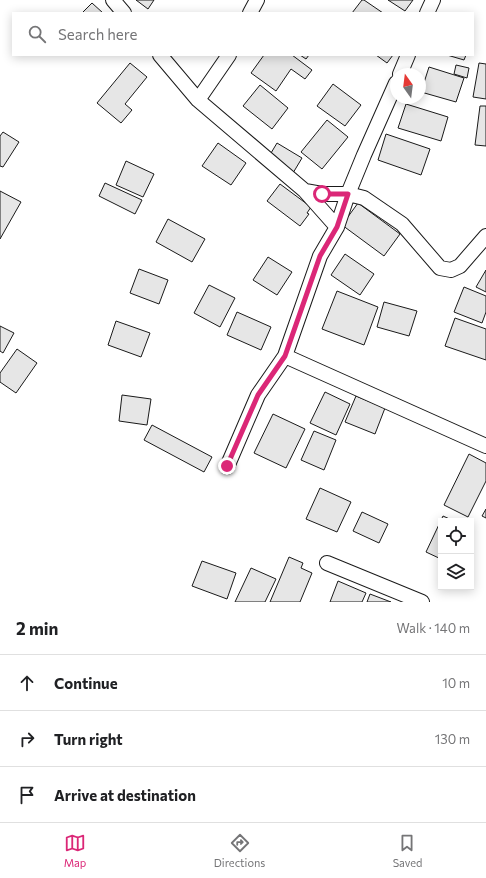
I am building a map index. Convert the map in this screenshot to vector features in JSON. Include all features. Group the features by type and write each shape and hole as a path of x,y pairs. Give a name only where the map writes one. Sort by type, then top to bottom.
{"street":[{"path":"113,0 123,12"},
{"path":"251,12 257,0"},
{"path":"427,12 433,0"},
{"path":"161,56 198,100 305,191 337,227"},
{"path":"198,100 228,56"},
{"path":"403,68 408,56"},
{"path":"227,466 258,395 285,356 320,256 337,227 348,194 390,96"},
{"path":"305,191 322,194 348,194 364,198 402,224 440,268 451,270 460,266 486,236"},
{"path":"285,356 486,446"},
{"path":"327,563 422,602"}],"building":[{"path":"136,0 154,0 148,9"},
{"path":"362,0 364,0 382,12 353,12"},
{"path":"388,0 413,0 405,11"},
{"path":"92,3 102,12 83,12"},
{"path":"263,56 293,56 312,70 305,79 291,69 276,91 251,73"},
{"path":"302,56 308,56 306,59"},
{"path":"377,56 392,56 387,63"},
{"path":"450,56 466,56 464,60"},
{"path":"130,63 147,77 125,104 132,110 121,123 97,103"},
{"path":"479,63 486,64 486,99 473,97"},
{"path":"456,65 469,68 467,78 454,74"},
{"path":"429,67 464,78 456,102 426,93 426,76"},
{"path":"333,84 361,105 345,126 317,106"},
{"path":"260,85 288,108 272,129 243,106"},
{"path":"406,104 448,117 441,141 398,128"},
{"path":"480,106 486,106 486,146 475,145"},
{"path":"327,120 348,137 322,169 301,152"},
{"path":"3,132 19,142 3,167 0,166 0,136"},
{"path":"386,134 430,149 421,175 378,160"},
{"path":"218,143 246,163 231,185 202,166"},
{"path":"277,143 302,158 293,173 268,158"},
{"path":"126,161 154,174 143,197 116,185"},
{"path":"105,183 142,200 135,214 99,196"},
{"path":"280,184 311,207 307,213 309,214 300,226 267,201"},
{"path":"0,191 21,202 0,239"},
{"path":"358,203 400,234 384,256 342,225"},
{"path":"168,219 205,239 192,262 156,242"},
{"path":"345,254 374,274 360,295 331,275"},
{"path":"268,257 292,272 277,295 253,280"},
{"path":"139,269 168,280 159,304 130,293"},
{"path":"486,270 486,292 476,287"},
{"path":"209,285 235,298 220,327 194,313"},
{"path":"464,287 486,296 486,312 482,323 454,312"},
{"path":"337,291 378,307 364,345 322,329"},
{"path":"384,302 417,311 409,336 377,327"},
{"path":"237,312 271,327 261,350 227,335"},
{"path":"455,318 486,329 486,360 445,346"},
{"path":"116,321 150,333 141,357 108,345"},
{"path":"0,326 14,333 3,353 0,351"},
{"path":"17,349 37,363 16,393 0,382 0,373"},
{"path":"325,392 350,404 336,435 310,423"},
{"path":"122,395 151,399 147,425 119,421"},
{"path":"356,396 385,408 375,434 345,422"},
{"path":"273,414 305,429 286,468 254,453"},
{"path":"152,425 212,457 204,472 144,440"},
{"path":"314,431 336,440 324,470 301,460"},
{"path":"469,454 486,463 486,481 468,517 444,505"},
{"path":"320,488 351,502 337,532 306,519"},
{"path":"486,509 486,518 482,516"},
{"path":"362,512 388,524 379,543 353,531"},
{"path":"438,527 438,558 426,552"},
{"path":"289,557 303,563 301,568 312,573 300,602 270,602"},
{"path":"202,561 236,573 227,599 192,586"},
{"path":"251,568 276,579 265,602 235,602"},
{"path":"338,581 366,593 362,602 330,602"},
{"path":"370,594 391,602 367,602"}],"route":[{"path":"227,466 258,395 285,356 320,256 337,227 348,194 322,194"}]}
